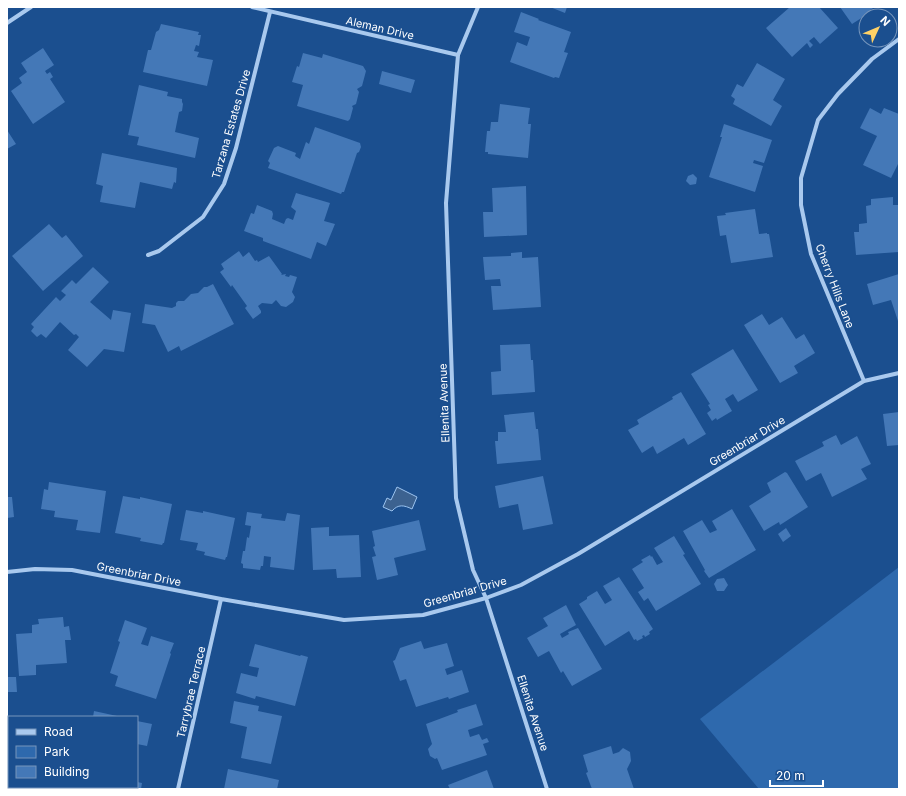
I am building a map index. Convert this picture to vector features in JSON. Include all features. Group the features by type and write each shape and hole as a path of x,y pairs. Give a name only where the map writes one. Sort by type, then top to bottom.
{"street":[{"path":"7,23 31,7"},
{"name":"Aleman Drive","path":"252,7 458,55"},
{"name":"Ellenita Avenue","path":"478,7 458,55 446,202 456,498 473,570 486,598 547,789"},
{"name":"Tarzana Estates Drive","path":"148,255 159,251 203,217 224,184 236,148 270,12"},
{"name":"Cherry Hills Lane","path":"864,382 811,254 801,205 801,178 818,120 838,94 872,59 899,39"},
{"name":"Greenbriar Drive","path":"7,572 35,569 72,570 221,599 344,620 423,615 486,598 521,585 578,554 864,382 899,373"},
{"name":"Tarrybrae Terrace","path":"178,789 221,599"}],"green space":[{"path":"899,567 899,789 759,789 700,719"}],"shaded area":[{"path":"397,487 417,497 412,509 401,506 392,511 383,507 387,498 391,500"}],"building":[{"path":"550,7 567,7 565,13"},
{"path":"790,7 819,7 838,28 820,44 814,37 809,41 813,45 810,48 807,43 792,57 766,28"},
{"path":"840,7 875,7 858,8 858,20 852,24"},
{"path":"521,12 571,32 564,52 568,53 559,78 554,78 510,62 517,42 527,46 530,37 514,32"},
{"path":"161,24 199,32 198,35 201,35 199,46 196,45 194,51 199,52 197,57 213,60 207,86 143,72 148,50 151,50 156,32 159,30"},
{"path":"43,48 54,65 45,71 47,74 50,72 53,77 50,79 65,102 33,124 11,91 22,83 19,78 27,72 21,63"},
{"path":"303,53 322,58 323,54 363,66 366,71 362,86 357,89 359,92 356,104 352,106 353,108 348,121 297,106 303,85 292,82 297,66 299,67"},
{"path":"757,63 785,79 773,100 782,106 771,126 733,104 735,99 731,96 737,84 743,87"},
{"path":"382,71 415,80 411,93 379,84"},
{"path":"139,85 168,92 167,96 182,99 182,111 179,112 175,132 199,138 195,158 137,145 139,137 128,135"},
{"path":"500,104 530,108 528,124 531,124 528,158 488,154 488,152 485,152 487,131 490,131 491,122 498,122"},
{"path":"870,108 881,114 884,108 899,114 899,162 891,178 863,165 877,136 860,128"},
{"path":"724,124 772,140 764,163 754,160 753,163 763,166 755,192 709,177 722,137 720,137"},
{"path":"315,127 360,143 361,147 357,153 344,192 341,194 268,168 270,163 268,161 274,148 278,146 296,153 295,156 300,159 306,142 309,144"},
{"path":"7,130 16,144 7,149"},
{"path":"102,153 177,168 176,183 174,182 172,189 140,182 135,208 100,202 103,186 96,184"},
{"path":"693,174 697,178 696,184 690,185 686,181 688,176"},
{"path":"526,186 527,235 484,237 483,212 493,212 492,188"},
{"path":"296,193 330,203 324,221 335,224 326,246 317,242 311,259 263,241 263,238 244,231 251,213 254,214 257,205 272,211 272,219 284,224 288,218 293,220 296,211 291,207"},
{"path":"893,197 893,205 898,205 899,212 899,252 856,255 854,232 859,232 859,224 867,223 866,206 871,205 871,199"},
{"path":"755,209 759,234 769,234 773,257 731,263 726,235 720,236 717,216 726,215 725,213"},
{"path":"49,224 62,238 66,235 83,256 43,291 12,256"},
{"path":"239,251 243,257 249,252 255,261 257,260 258,262 269,256 282,274 281,275 286,274 285,276 289,277 290,275 297,277 292,292 295,297 293,302 286,307 281,306 276,300 272,304 262,303 258,306 261,313 253,319 245,308 247,306 232,285 231,287 220,272 224,269 221,264"},
{"path":"522,252 522,258 538,257 541,307 493,310 491,286 501,286 500,279 485,280 483,257 511,256 511,253"},
{"path":"93,267 109,282 90,302 111,320 113,310 131,313 124,352 104,349 87,367 68,350 79,337 76,334 74,335 60,322 46,338 41,334 37,337 31,331 34,327 31,324 56,297 60,301 66,295 61,291 72,280 76,284"},
{"path":"899,274 899,324 891,300 873,305 867,284"},
{"path":"213,284 234,324 181,351 179,346 168,352 155,325 142,323 145,304 172,308 176,306 178,301 184,301 191,294 198,293 204,287"},
{"path":"762,314 769,325 782,317 796,339 804,334 815,353 794,366 798,373 780,383 744,325"},
{"path":"530,344 531,360 533,360 535,392 492,395 491,372 501,371 500,345"},
{"path":"733,349 758,390 738,402 733,394 725,399 732,411 717,420 716,418 712,421 707,413 711,410 708,405 710,404 691,374"},
{"path":"681,392 706,434 688,445 684,438 657,454 653,446 642,453 628,430 639,424 637,420 673,399 672,397"},
{"path":"534,412 536,429 538,429 541,460 497,464 495,441 498,441 498,432 506,432 504,415"},
{"path":"899,412 899,445 887,446 883,414"},
{"path":"836,435 841,445 857,436 871,464 861,469 867,479 832,497 821,473 806,481 795,461 824,446 822,442"},
{"path":"785,472 808,507 780,525 779,522 764,531 749,506 771,492 767,483"},
{"path":"543,476 553,524 523,530 518,504 499,508 495,486"},
{"path":"49,482 106,491 100,533 76,530 78,520 54,517 55,511 41,509 44,489 48,490"},
{"path":"123,496 140,499 140,497 172,504 164,543 162,545 140,541 141,538 115,533"},
{"path":"7,497 12,497 14,517 7,518"},
{"path":"732,509 756,550 709,578 683,531 702,520 710,533 717,530 712,521"},
{"path":"186,510 203,513 203,511 235,518 227,557 225,560 204,555 205,552 196,550 198,543 180,540"},
{"path":"247,512 262,514 261,518 285,521 287,513 300,515 294,570 270,567 271,557 264,556 263,566 261,566 260,570 243,568 243,564 241,563 243,551 245,551 247,537 249,538 251,526 245,525"},
{"path":"419,520 426,550 394,558 398,575 377,580 372,557 376,556 373,547 375,546 372,531"},
{"path":"329,527 329,536 359,535 361,577 337,578 336,569 313,570 311,528"},
{"path":"786,528 791,536 783,542 778,534"},
{"path":"674,536 685,554 683,555 701,584 656,611 648,598 644,601 638,592 644,588 632,569 643,562 641,560 650,555 657,565 663,562 654,548"},
{"path":"619,577 653,629 649,632 650,634 645,637 644,635 642,636 643,638 637,641 636,639 634,640 629,631 605,646 579,604 597,591 605,604 612,600 603,586"},
{"path":"724,578 728,585 724,591 717,591 714,584 717,579"},
{"path":"566,605 576,625 560,634 562,638 569,634 568,632 578,628 602,669 572,686 563,671 561,673 549,651 538,657 527,638 548,626 543,618"},
{"path":"63,617 64,627 69,626 71,640 65,640 67,663 36,665 36,675 19,676 16,634 32,633 32,625 39,624 38,619"},
{"path":"125,620 147,628 141,644 148,646 151,636 174,643 156,699 115,686 118,676 110,673"},
{"path":"421,641 424,649 447,643 454,666 445,669 447,675 462,670 469,692 449,699 448,697 416,707 406,679 400,681 393,661 395,660 400,648"},
{"path":"255,644 308,657 295,706 256,696 255,699 236,693 241,673 257,677 259,668 249,666"},
{"path":"7,677 16,677 17,692 7,692"},
{"path":"234,701 259,706 258,711 282,716 271,764 241,758 247,727 230,723"},
{"path":"476,704 483,725 468,730 470,737 479,734 482,740 487,738 489,742 483,744 487,755 442,770 437,758 435,759 430,756 428,749 432,744 426,724 458,712 457,710"},
{"path":"94,711 117,716 93,716"},
{"path":"138,721 152,724 147,746 138,744"},
{"path":"611,746 613,754 619,752 623,748 630,752 631,761 627,769 634,789 592,789 586,773 588,772 583,755"},
{"path":"228,769 279,780 277,789 224,789"},
{"path":"487,770 494,789 450,789 448,785"},
{"path":"138,782 142,783 141,789 66,789 138,788"}]}
